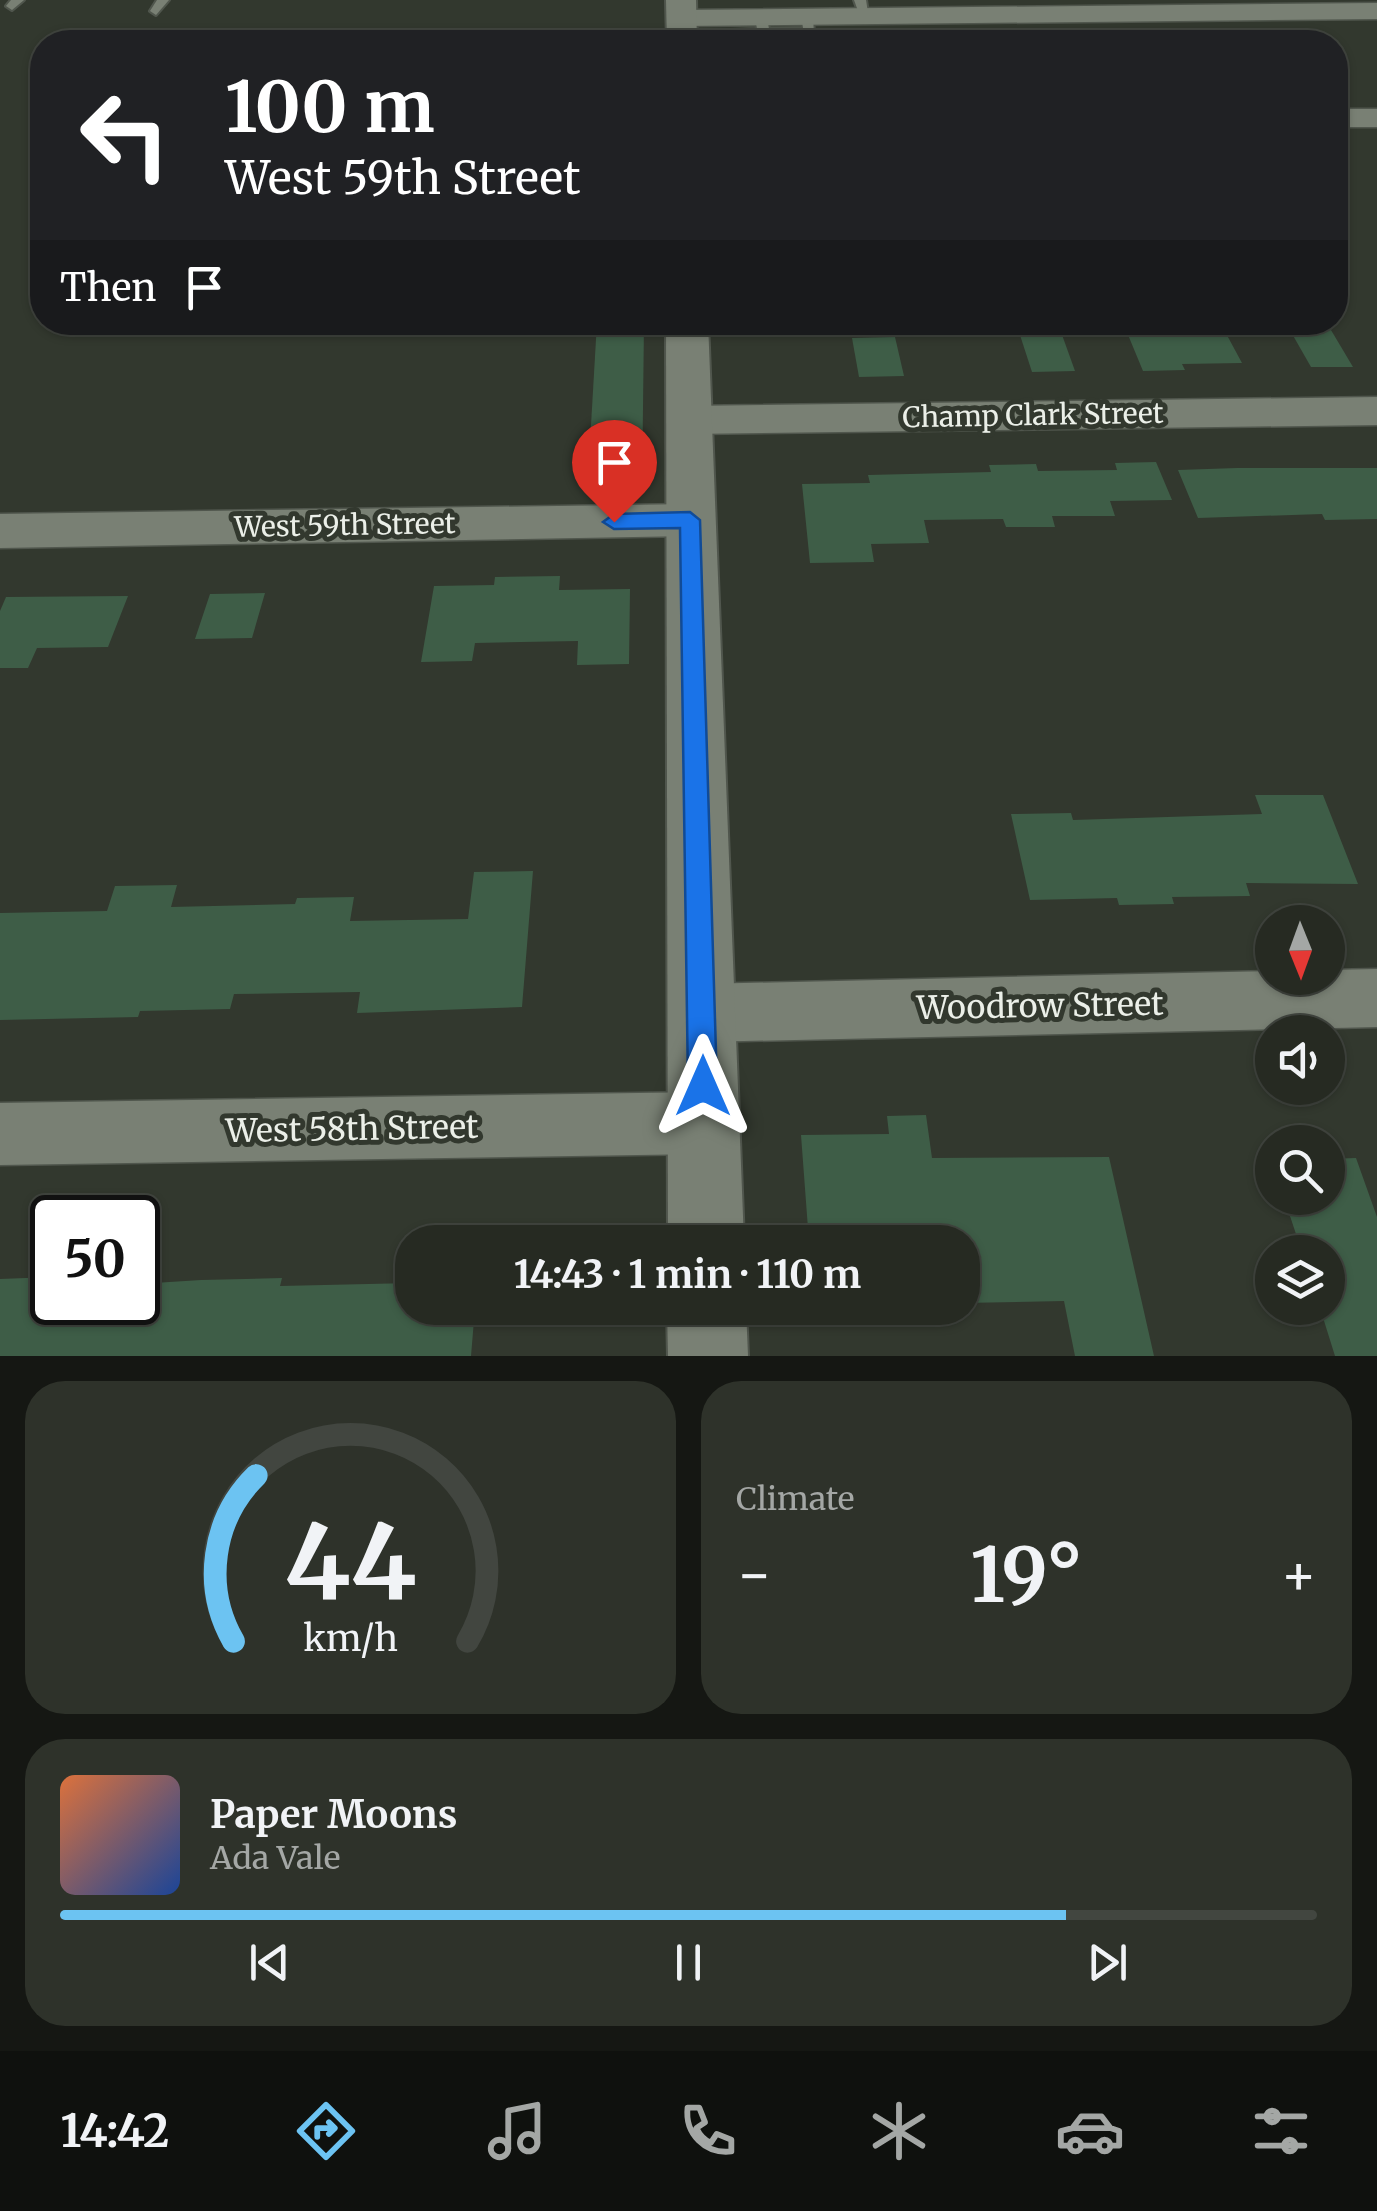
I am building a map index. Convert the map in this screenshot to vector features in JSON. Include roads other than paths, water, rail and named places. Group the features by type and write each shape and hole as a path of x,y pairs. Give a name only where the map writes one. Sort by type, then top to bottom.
{"main road":[{"path":"686,335 706,1225"},
{"path":"707,1325 708,1356"}],"street":[{"path":"681,20 809,30 862,8 1377,10"},
{"path":"1348,118 1377,118"},
{"name":"Champ Clark Street","path":"688,420 1377,410"},
{"name":"West 59th Street","path":"0,530 690,520"},
{"name":"Woodrow Street","path":"702,1013 1377,998"},
{"name":"West 58th Street","path":"0,1134 703,1122"}],"lane":[{"path":"745,30 763,25"}]}
